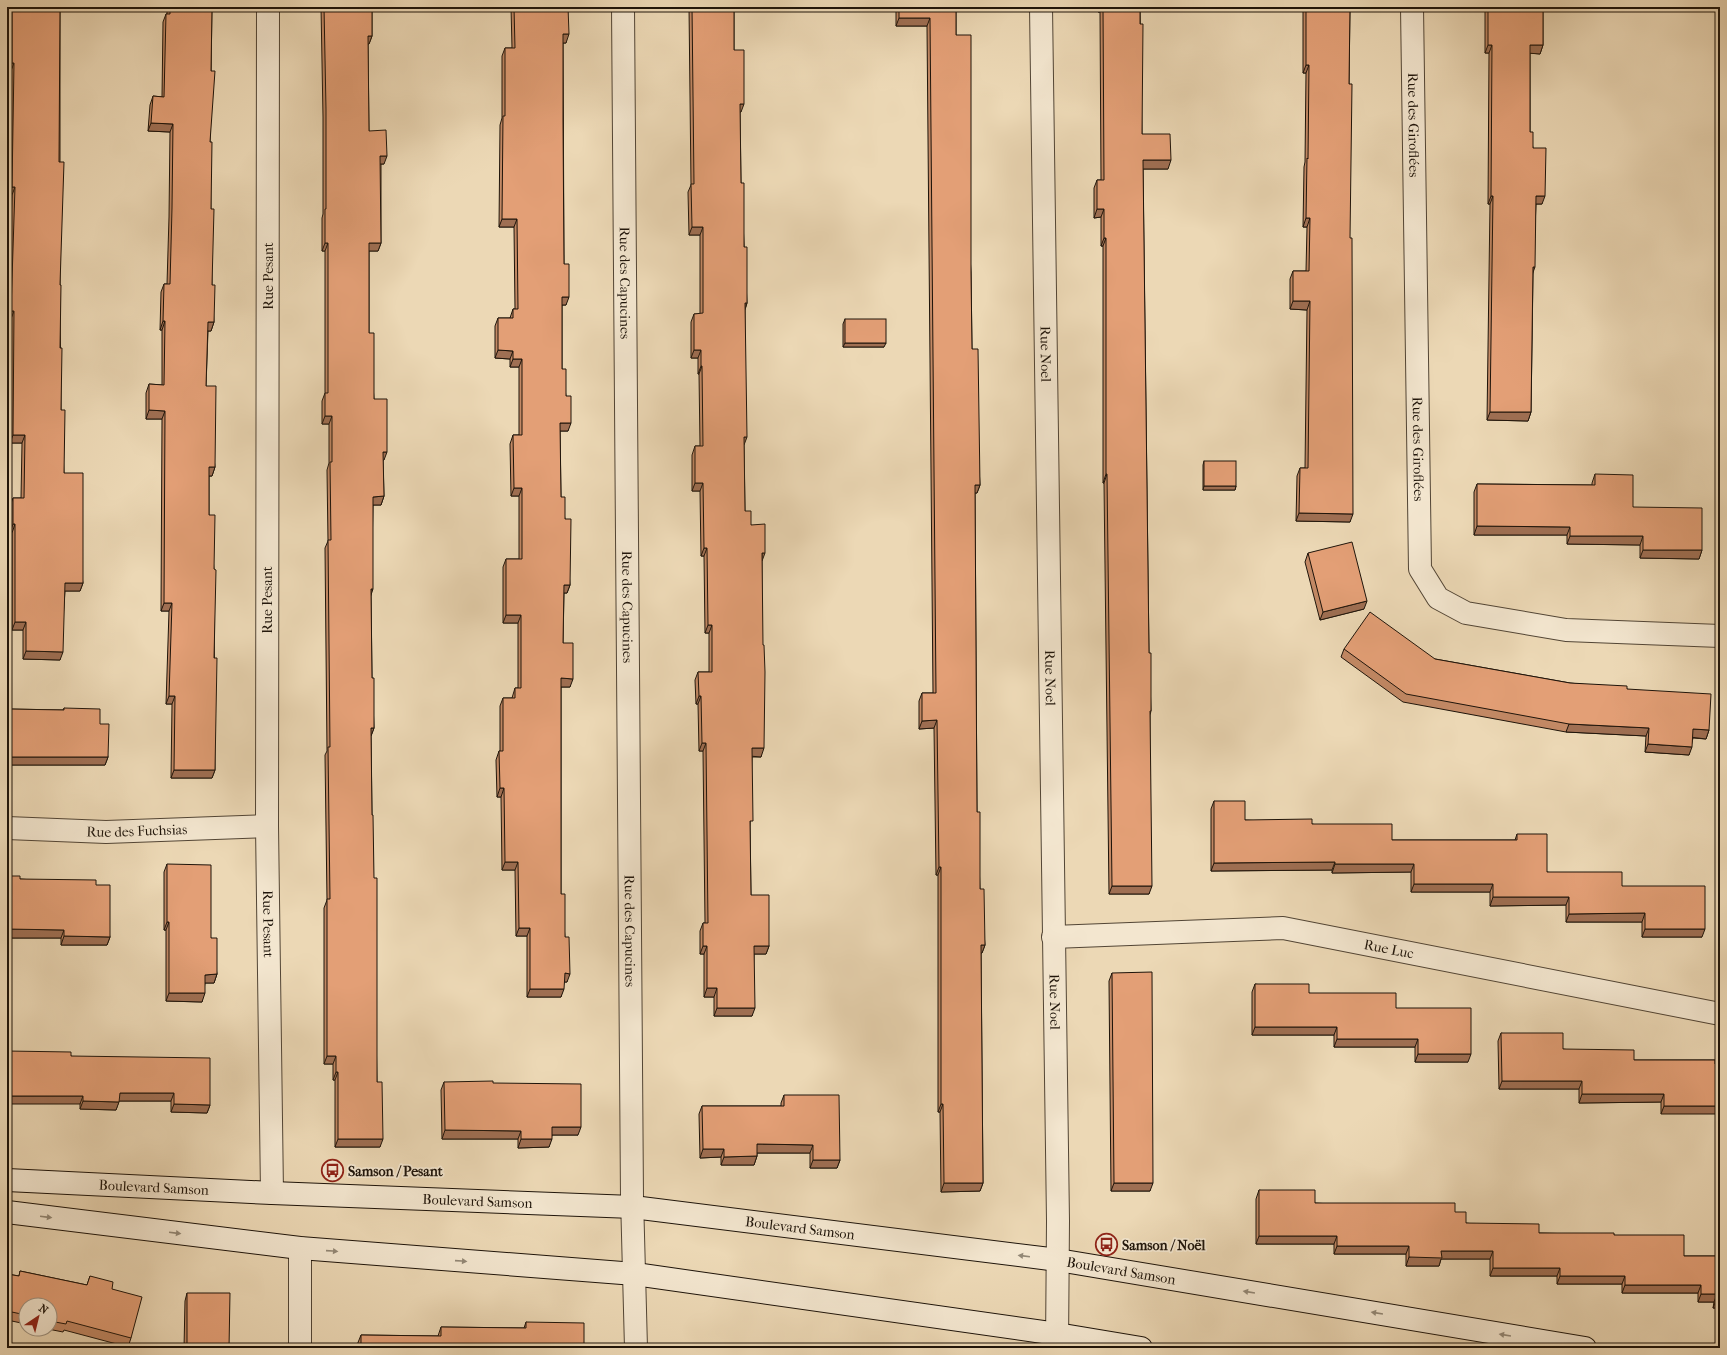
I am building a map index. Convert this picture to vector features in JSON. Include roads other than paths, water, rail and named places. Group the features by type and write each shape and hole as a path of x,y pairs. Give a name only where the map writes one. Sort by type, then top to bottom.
{"street":[{"name":"Rue Pesant","path":"268,7 267,826 272,1193"},
{"name":"Rue des Capucines","path":"623,7 633,1207 636,1348"},
{"name":"Rue Noel","path":"1041,7 1058,1260 1057,1341"},
{"name":"Rue des Giroflées","path":"1412,7 1420,569 1438,598 1466,613 1566,630 1720,636"},
{"name":"Rue des Fuchsias","path":"7,828 106,832 267,826"},
{"name":"Rue Luc","path":"1053,937 1283,928 1720,1014"},
{"name":"Boulevard Samson","path":"7,1180 272,1193 633,1207 1058,1260 1585,1348"},
{"path":"7,1212 300,1248 634,1274 1057,1341 1140,1348"},
{"path":"300,1248 300,1348"}],"place":[{"name":"Samson / Pesant","path":"332,1171"},
{"name":"Samson / Noël","path":"1106,1245"}]}
